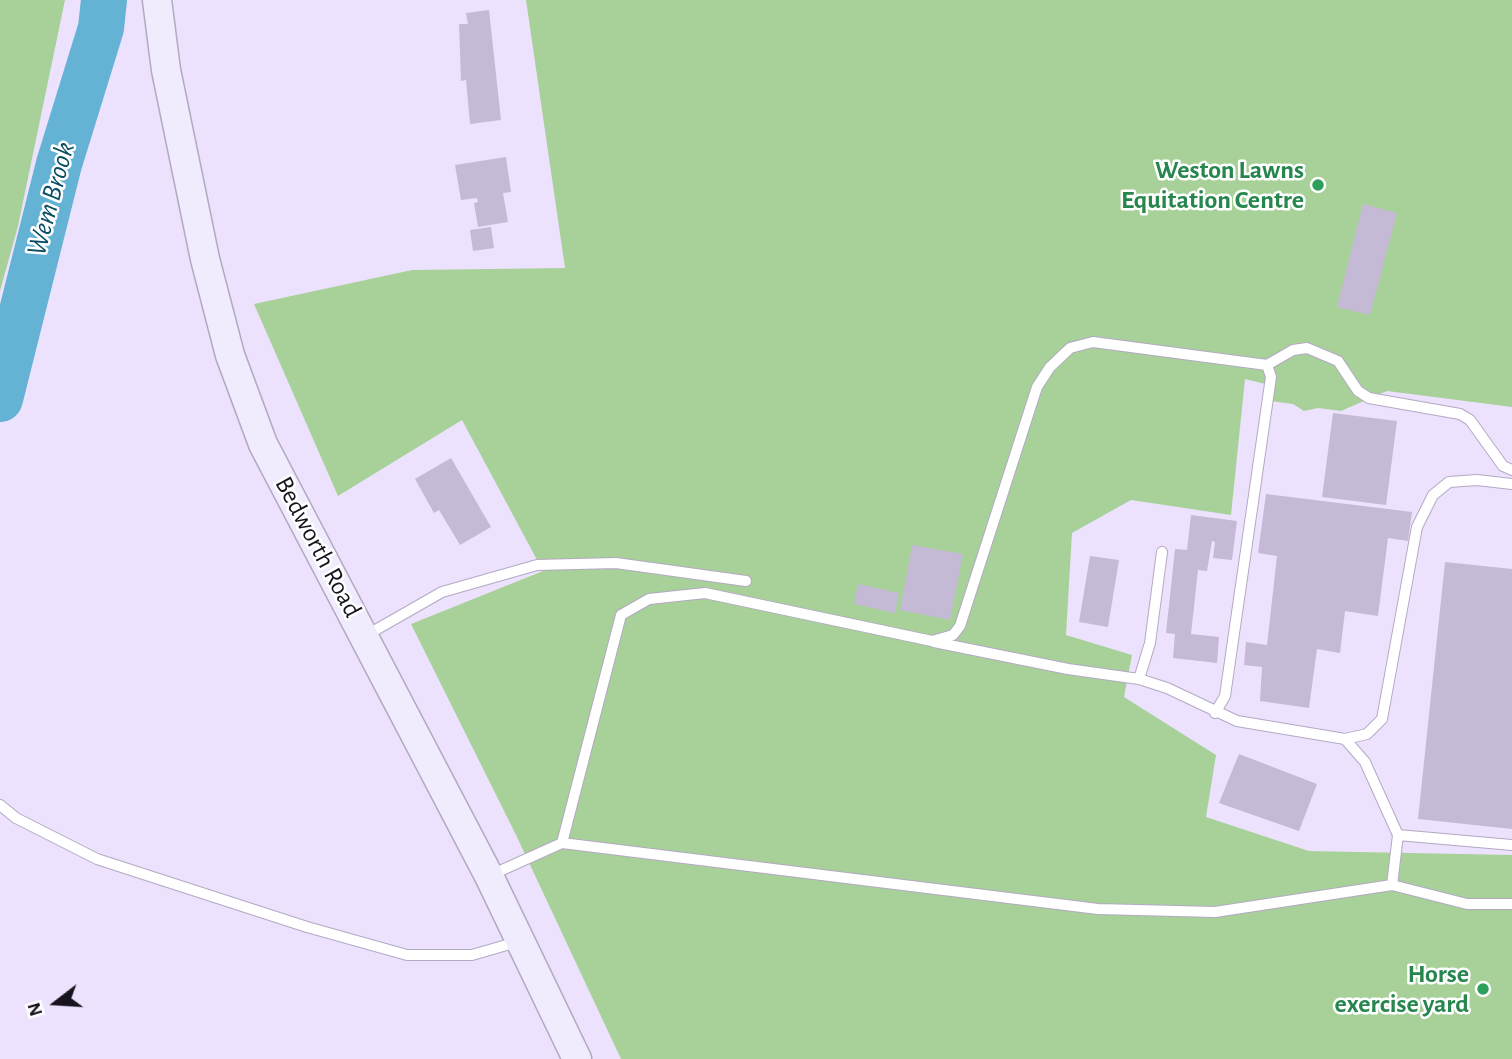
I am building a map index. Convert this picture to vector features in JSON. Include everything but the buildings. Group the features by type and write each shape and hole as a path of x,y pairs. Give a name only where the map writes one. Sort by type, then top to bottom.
{"main road":[{"name":"Bedworth Road","path":"158,0 168,82 205,259 230,355 263,444 489,876 577,1059"}],"lane":[{"path":"932,641 953,635 960,626 1037,387 1050,367 1070,348 1093,342 1267,365 1293,350 1307,348 1326,353 1338,361 1358,391 1369,398 1460,414 1470,420 1503,466 1512,470"},
{"path":"1215,712 1226,696 1271,377 1267,365"},
{"path":"562,844 621,615 649,598 705,593 1068,669 1139,679 1167,688 1237,721 1345,739 1367,734 1382,719 1417,527 1433,495 1449,482 1477,480 1512,484"},
{"path":"1139,679 1150,643 1162,552"},
{"path":"365,636 442,592 537,565 616,563 746,581"},
{"path":"1345,739 1365,762 1398,835 1392,886"},
{"path":"0,805 16,818 97,859 307,927 407,955 472,956 521,941"},
{"path":"1398,835 1512,845"},
{"path":"489,876 562,844 1098,909 1215,912 1392,886 1467,904 1512,904"}],"green space":[{"path":"0,0 65,0 18,226 0,291"},
{"path":"526,0 1512,0 1512,407 1387,391 1341,411 1318,408 1304,411 1293,404 1263,400 1265,384 1245,379 1231,515 1131,500 1072,533 1066,635 1132,655 1124,697 1216,755 1206,817 1309,851 1512,855 1512,1059 621,1059 516,835 411,624 543,571 462,420 338,496 254,304 412,270 565,268"}],"waterway":[{"name":"Wem Brook","path":"0,399 59,164 101,28 104,0"}],"place":[{"name":"Weston Lawns Equitation Centre","path":"1318,185"},
{"name":"Horse exercise yard","path":"1483,989"}]}
